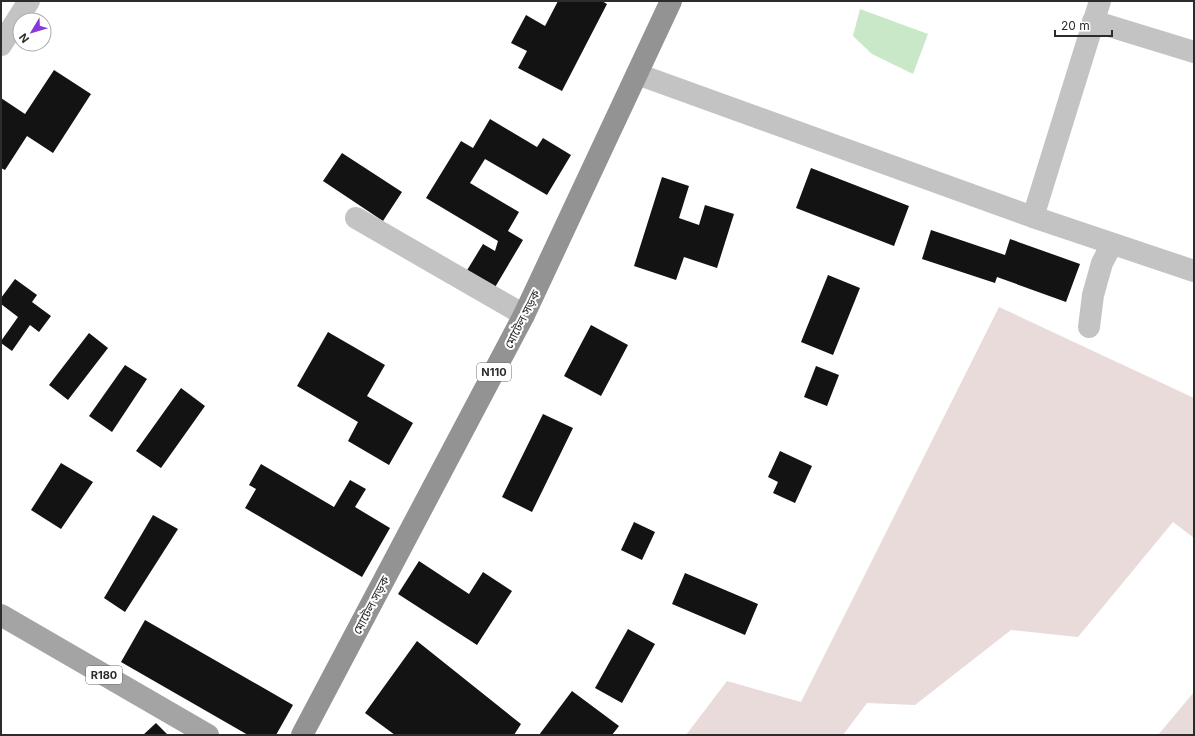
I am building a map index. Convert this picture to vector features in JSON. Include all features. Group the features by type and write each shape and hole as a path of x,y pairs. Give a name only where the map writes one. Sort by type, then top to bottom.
{"highway":[{"name":"মোটেল সড়ক","path":"302,735 524,315 671,1"}],"main road":[{"name":"R180","path":"1,615 208,735"}],"street":[{"path":"1,45 29,1"},
{"path":"1032,217 1100,1"},
{"path":"1093,21 1194,52"},
{"path":"637,74 1032,217 1194,271"},
{"path":"356,218 524,315"},
{"path":"1089,327 1093,295 1102,263 1112,244"}],"shaded area":[{"path":"860,9 928,34 913,74 872,54 853,36"},
{"path":"999,307 1194,398 1194,538 1173,522 1078,637 1011,630 915,705 867,703 843,735 686,735 727,681 801,702"},
{"path":"1194,692 1194,735 1158,735"}],"building":[{"path":"558,1 602,1 607,4 562,91 518,68 527,51 511,43 526,15 545,26"},
{"path":"54,70 91,94 53,153 27,136 5,170 1,168 1,98 25,114"},
{"path":"490,119 537,147 543,138 571,155 547,195 485,159 470,183 519,212 508,231 523,240 494,289 466,272 483,244 495,251 498,241 426,198 461,141 473,148"},
{"path":"342,153 402,192 383,221 323,181"},
{"path":"811,168 909,206 894,246 796,208"},
{"path":"662,177 689,186 679,218 699,225 705,205 734,214 717,268 684,257 676,280 634,266"},
{"path":"931,230 1005,255 1010,239 1080,264 1066,302 997,277 995,283 922,259"},
{"path":"828,275 860,288 833,355 801,342"},
{"path":"15,279 37,295 32,302 51,316 39,332 30,325 12,351 1,343 1,341 18,317 1,304 1,298"},
{"path":"591,325 628,345 601,396 564,376"},
{"path":"328,332 385,365 367,396 413,423 389,465 348,441 358,422 297,386"},
{"path":"89,333 108,348 68,400 49,385"},
{"path":"125,365 147,379 112,432 89,416"},
{"path":"816,366 839,375 827,406 804,397"},
{"path":"181,388 205,406 161,468 136,451"},
{"path":"543,414 573,428 532,512 502,497"},
{"path":"780,451 812,466 795,503 773,493 778,482 768,477"},
{"path":"61,463 93,482 61,529 31,510"},
{"path":"261,464 334,507 350,480 366,489 355,507 390,528 362,577 245,508 256,489 249,485"},
{"path":"153,515 178,529 125,612 104,598"},
{"path":"634,522 655,532 642,560 621,550"},
{"path":"419,561 469,594 483,572 512,591 477,645 398,594"},
{"path":"685,573 758,604 745,635 672,604"},
{"path":"145,620 293,705 276,735 248,735 121,662"},
{"path":"628,629 655,644 622,703 595,688"},
{"path":"417,641 521,724 514,735 395,735 365,713"},
{"path":"572,691 619,726 612,735 539,735"},
{"path":"156,723 168,735 143,735"}]}
